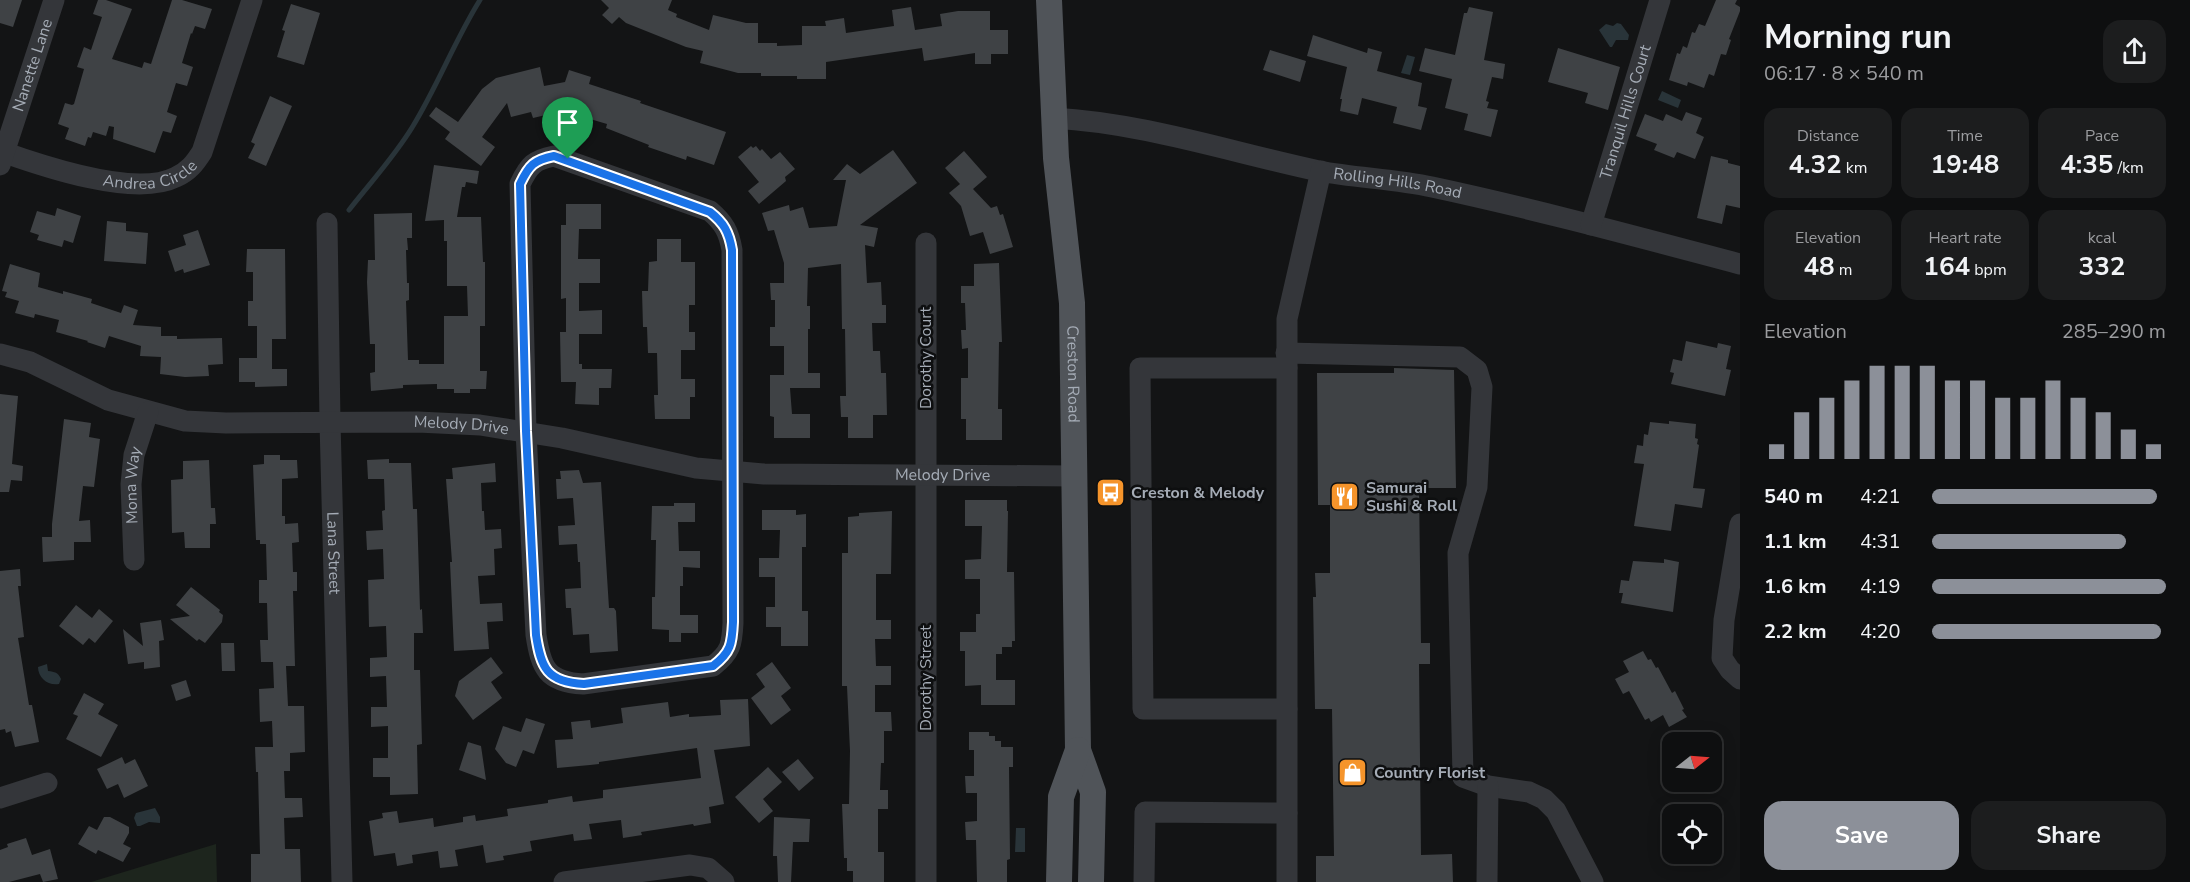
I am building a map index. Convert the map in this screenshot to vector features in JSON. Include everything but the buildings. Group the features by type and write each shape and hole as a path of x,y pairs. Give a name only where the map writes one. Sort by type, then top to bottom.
{"main road":[{"name":"Creston Road","path":"1049,0 1053,118 1072,303 1078,750 1093,792 1091,882"},
{"name":"Creston Road","path":"1059,882 1061,797 1078,750"}],"street":[{"name":"Nanette Lane","path":"1,156 54,0"},
{"name":"Andrea Circle","path":"1,156 110,182 158,183 175,178 191,168 202,152 252,0"},
{"name":"Tranquil Hills Court","path":"1591,225 1660,0"},
{"name":"Rolling Hills Road","path":"1053,118 1094,120 1130,126 1321,171 1429,186 1740,264"},
{"path":"554,156 710,212 723,222 729,234 732,250 732,642 726,656 713,666 584,684 567,683 554,678 544,668 536,635 526,431 520,184 528,168 540,159 554,156"},
{"path":"1287,882 1287,319 1321,171"},
{"name":"Lana Street","path":"327,223 342,882"},
{"name":"Dorothy Court","path":"926,243 926,474"},
{"name":"Melody Drive","path":"0,354 30,362 108,400 185,421 480,425 526,431 661,461 733,472 792,476 926,474 1076,476"},
{"path":"1287,709 1143,709 1140,368 1286,361 1460,357 1477,370 1482,387 1477,487 1458,553 1462,777 1488,786 1529,792 1544,799 1556,811 1593,882"},
{"name":"Mona Way","path":"134,560 130,484 135,455 148,412"},
{"name":"Dorothy Street","path":"926,474 926,882"},
{"path":"1740,524 1724,620 1722,658 1740,679"},
{"path":"0,798 47,783"},
{"path":"1486,882 1488,786"},
{"path":"1144,882 1145,812 1287,813"},
{"path":"564,882 690,864 716,875"}],"shaded area":[{"path":"1617,23 1621,24 1629,35 1628,40 1616,40 1610,47 1599,30 1606,24 1613,26"},
{"path":"1407,55 1415,57 1410,75 1401,73"},
{"path":"1662,91 1681,100 1678,108 1658,100"},
{"path":"47,664 48,671 60,677 59,684 48,682 40,675 38,667"},
{"path":"155,808 160,817 160,823 149,822 137,826 134,818 136,813"},
{"path":"1016,828 1025,828 1025,852 1015,852"},
{"path":"216,844 217,882 91,882"}],"waterway":[{"path":"349,210 413,126 480,0"}],"place":[{"name":"Creston & Melody","path":"1110,493"},
{"name":"Samurai Sushi & Roll","path":"1345,497"},
{"name":"Country Florist","path":"1353,773"}],"route":[{"path":"554,156 568,159 710,212 723,222 729,234 732,250 733,622 732,642 726,656 713,666 584,684 567,683 554,678 544,668 539,653 536,635 526,431 520,184 528,168 540,159 554,156"}]}
